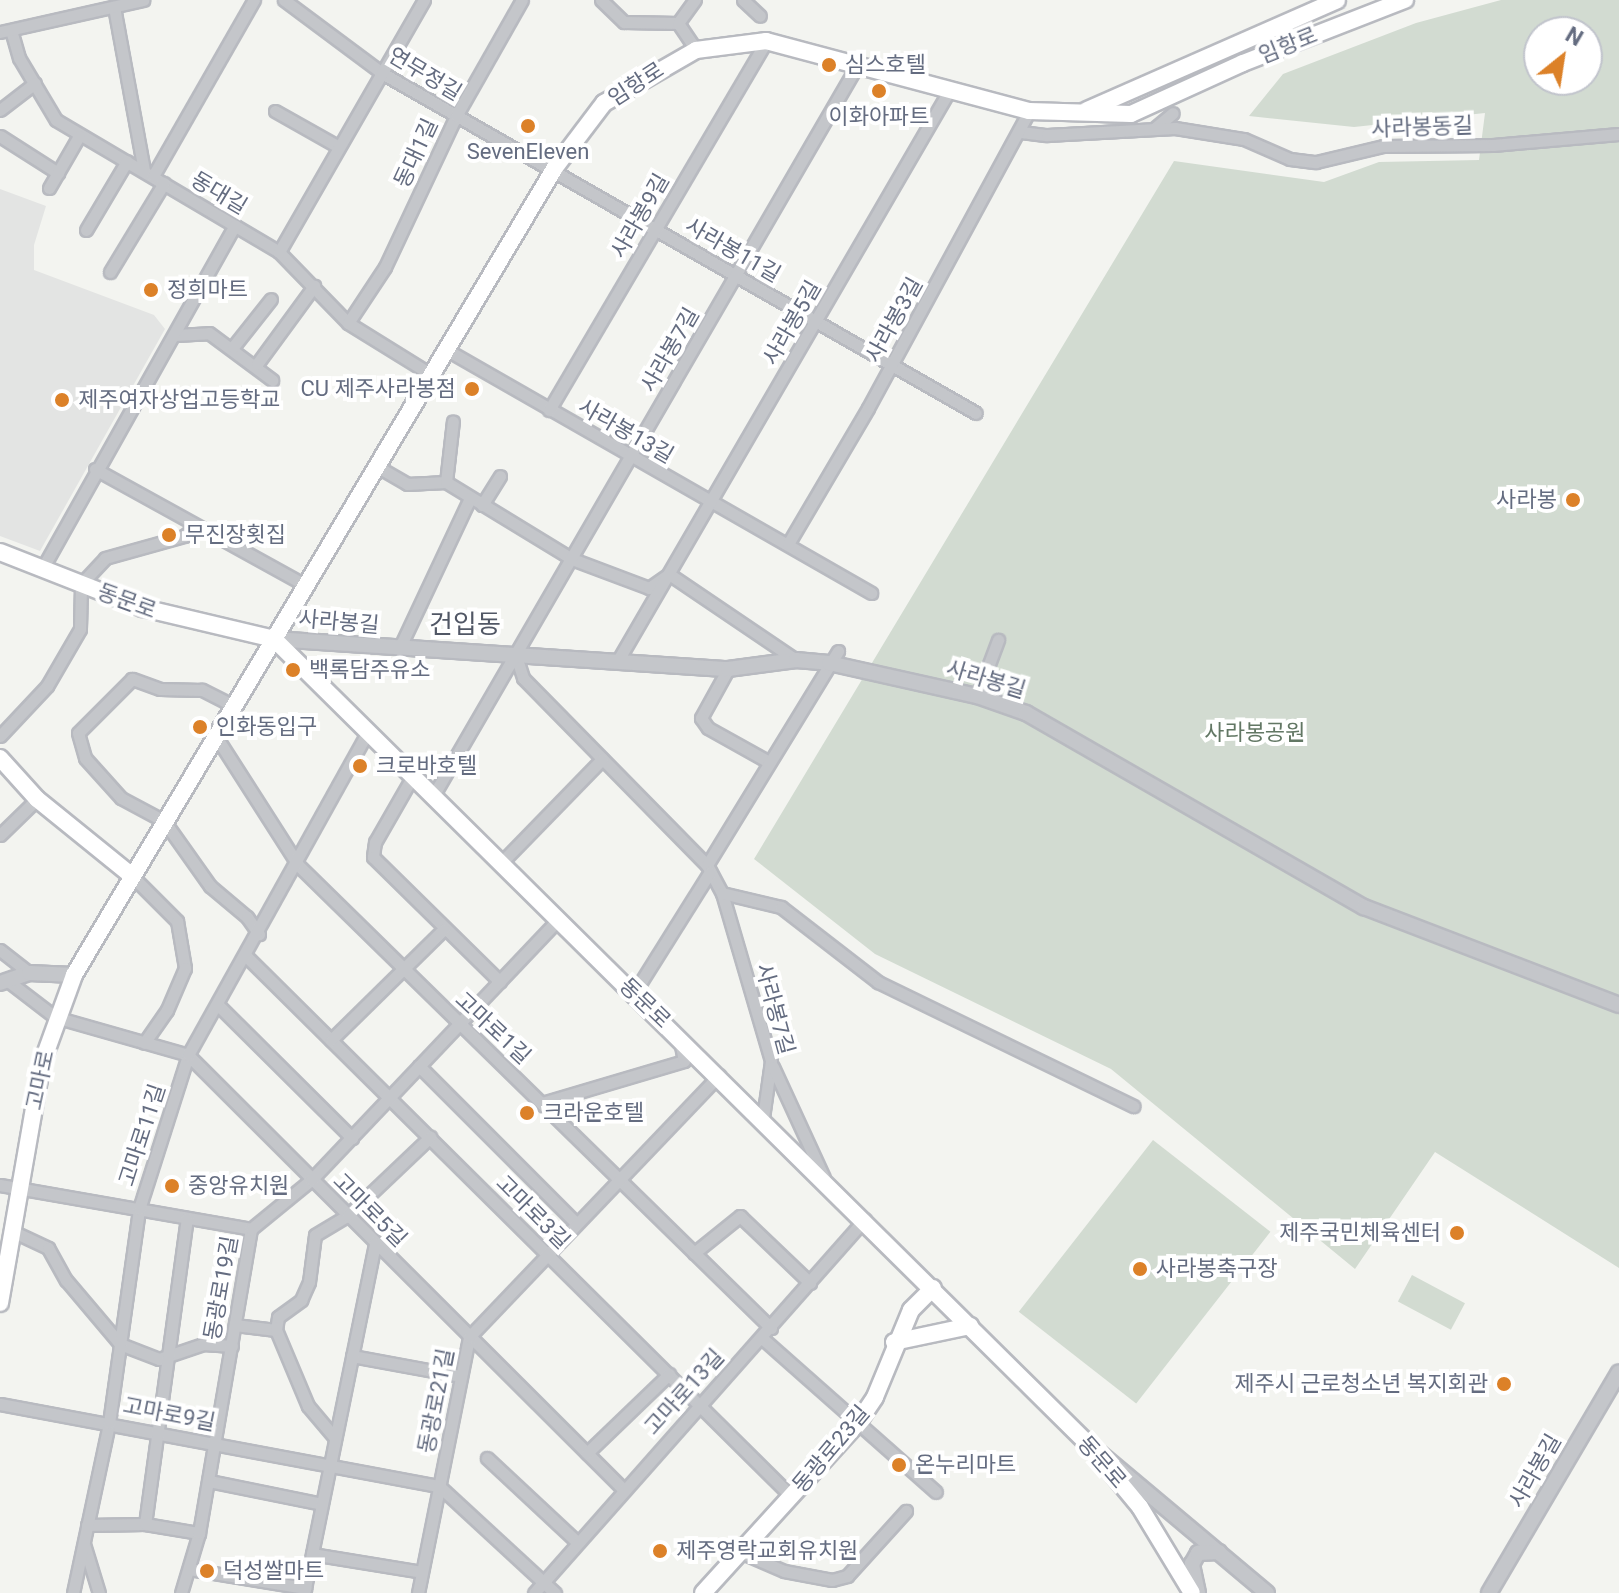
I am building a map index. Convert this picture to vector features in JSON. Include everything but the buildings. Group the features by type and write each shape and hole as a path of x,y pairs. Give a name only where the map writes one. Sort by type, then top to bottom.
{"main road":[{"name":"임항로","path":"1082,113 1337,0"},
{"name":"임항로","path":"274,639 554,169 604,103 696,50 766,41 1029,111 1131,114 1243,63 1405,0"},
{"name":"동문로","path":"0,552 143,608 274,639 825,1179 1087,1443 1140,1507 1192,1593"},
{"name":"고마로","path":"0,1303 18,1189 55,1017 74,975 274,639"},
{"path":"0,758 37,799 132,876"},
{"name":"동광로23길","path":"711,1590 740,1552 857,1424 875,1397 894,1342 911,1310 933,1288"},
{"path":"894,1342 970,1326"}],"street":[{"path":"5,31 143,0"},
{"path":"148,174 254,0"},
{"name":"연무정길","path":"284,0 382,73 554,169"},
{"path":"279,252 424,0"},
{"name":"동대1길","path":"348,323 385,267 456,116 522,0"},
{"path":"601,0 624,22 678,23"},
{"path":"678,23 695,0"},
{"path":"743,0 760,16"},
{"path":"114,7 148,174"},
{"path":"678,23 696,50"},
{"name":"동대길","path":"5,31 56,120 279,252 348,323 432,375"},
{"name":"사라봉9길","path":"549,410 766,41"},
{"name":"사라봉7길","path":"433,796 858,64"},
{"path":"0,110 35,83"},
{"name":"사라봉5길","path":"617,662 949,91"},
{"path":"275,111 339,147"},
{"name":"사라봉3길","path":"788,544 893,364 1021,132 1029,111"},
{"path":"1155,128 1173,113"},
{"name":"사라봉동길","path":"1021,132 1137,131 1155,128 1244,139 1290,159 1316,162 1383,146 1493,145 1619,134"},
{"path":"0,136 58,173"},
{"path":"49,188 79,136"},
{"path":"86,230 127,161"},
{"name":"사라봉11길","path":"554,169 976,413"},
{"path":"110,272 164,183"},
{"path":"42,569 95,469 175,335 235,225"},
{"path":"257,364 314,286"},
{"path":"233,347 271,299"},
{"path":"175,335 209,333 257,364 272,380"},
{"name":"사라봉13길","path":"447,350 871,593"},
{"path":"446,482 453,421"},
{"path":"378,467 407,484 446,482 572,559 649,588 669,574 796,660"},
{"path":"95,469 194,528 307,586"},
{"path":"482,505 500,476"},
{"path":"399,649 470,498"},
{"path":"0,736 39,699 80,629 81,584 105,558 184,536 194,528"},
{"name":"사라봉길","path":"274,639 728,669 834,657 977,696 1026,713 1364,907 1619,1005"},
{"path":"977,696 998,640"},
{"name":"사라봉7길","path":"516,656 523,678 709,868 722,893 771,1061 763,1118"},
{"path":"634,993 709,868 767,761 834,657"},
{"path":"728,669 701,718 708,728 767,761"},
{"path":"232,705 202,690 160,689 132,679 78,733 85,758 121,798 164,821 210,886 247,917 259,934"},
{"name":"고마로11길","path":"73,1593 109,1423 139,1209 188,1055 298,865 368,732"},
{"name":"고마로1길","path":"215,735 298,865 400,969 542,1103 771,1328"},
{"path":"501,863 602,759"},
{"path":"413,776 375,842 373,857 500,982"},
{"path":"0,835 37,799"},
{"path":"132,876 177,921 185,968 167,1010 144,1043"},
{"path":"722,893 781,907 878,982 1133,1106"},
{"name":"동광로19길","path":"181,1593 199,1533 209,1481 251,1229 311,1180 559,919"},
{"path":"331,1040 444,929"},
{"path":"0,950 29,973"},
{"name":"고마로3길","path":"246,956 791,1496"},
{"path":"4,982 29,973 74,975"},
{"path":"4,982 55,1017 188,1055"},
{"path":"218,1005 352,1138"},
{"path":"542,1103 684,1061 679,1036"},
{"name":"고마로5길","path":"188,1055 624,1490"},
{"path":"771,1061 825,1179"},
{"path":"419,1066 575,1222"},
{"name":"동광로21길","path":"418,1593 469,1337 617,1177 719,1075"},
{"path":"335,1438 308,1406 276,1330 278,1317 301,1300 309,1282 315,1235 347,1216 430,1137"},
{"path":"0,1185 251,1229"},
{"path":"694,1253 740,1216 810,1283"},
{"path":"145,1524 187,1218"},
{"name":"고마로13길","path":"534,1593 576,1541 771,1328 865,1219"},
{"path":"12,1231 48,1248 66,1280 120,1343 159,1359 203,1344 232,1346"},
{"path":"189,1569 304,1590 375,1243"},
{"path":"235,1325 276,1330"},
{"path":"762,1338 936,1492"},
{"path":"352,1356 461,1376"},
{"name":"사라봉길","path":"1489,1593 1619,1372"},
{"path":"587,1453 669,1374"},
{"name":"고마로9길","path":"0,1404 439,1486"},
{"path":"1087,1443 1267,1593"},
{"path":"487,1458 576,1541"},
{"path":"209,1481 322,1504"},
{"path":"439,1486 555,1593"},
{"path":"740,1552 784,1571 832,1580 847,1576 906,1511"},
{"path":"87,1525 145,1524 199,1533"},
{"path":"84,1542 99,1593"},
{"path":"1198,1593 1192,1564 1198,1553 1220,1552"},
{"path":"312,1554 422,1572"}],"shaded area":[{"name":"제주여자상업고등학교","path":"0,189 46,206 34,245 34,270 154,315 165,329 40,551 0,536"}],"green space":[{"name":"사라봉공원","path":"1501,0 1619,0 1619,1268 1435,1152 1355,1269 1111,1069 875,954 754,859 1174,161 1324,182 1379,162 1479,160 1485,113 1354,127 1249,116 1283,74 1416,23"},
{"name":"사라봉축구장","path":"1153,1140 1270,1232 1136,1404 1019,1312"},
{"path":"1412,1275 1465,1303 1451,1330 1398,1301"}],"place":[{"name":"심스호텔","path":"829,65"},
{"name":"이화아파트","path":"879,91"},
{"name":"SevenEleven","path":"528,126"},
{"name":"정희마트","path":"151,290"},
{"name":"CU 제주사라봉점","path":"472,389"},
{"name":"제주여자상업고등학교","path":"62,400"},
{"name":"사라봉","path":"1573,500"},
{"name":"무진장횟집","path":"169,535"},
{"name":"백록담주유소","path":"293,670"},
{"name":"인화동입구","path":"200,727"},
{"name":"크로바호텔","path":"360,766"},
{"name":"크라운호텔","path":"527,1113"},
{"name":"중앙유치원","path":"172,1186"},
{"name":"제주국민체육센터","path":"1457,1233"},
{"name":"사라봉축구장","path":"1140,1269"},
{"name":"제주시 근로청소년 복지회관","path":"1504,1384"},
{"name":"온누리마트","path":"899,1465"},
{"name":"제주영락교회유치원","path":"660,1551"},
{"name":"덕성쌀마트","path":"207,1571"}],"district":[{"name":"건입동","path":"465,625"}]}
